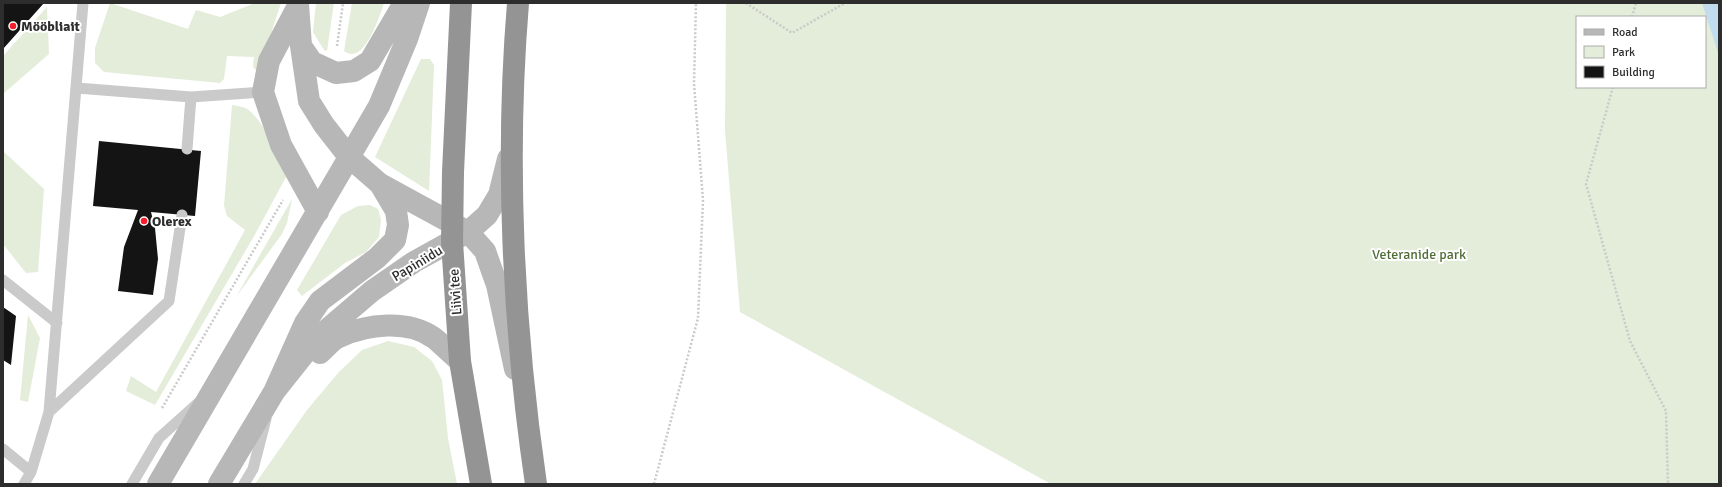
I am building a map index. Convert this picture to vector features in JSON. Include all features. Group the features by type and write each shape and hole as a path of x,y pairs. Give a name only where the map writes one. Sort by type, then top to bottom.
{"highway":[{"name":"Liivi tee","path":"461,3 453,172 458,232 460,361 481,484"},
{"name":"Papiniidu","path":"512,142 518,3"},
{"path":"512,142 516,284 527,425 536,484"}],"main road":[{"path":"301,46 312,62 336,73 354,71 370,61 404,3"},
{"path":"158,484 318,212 378,106 407,39 419,3"},
{"path":"299,4 301,46 309,101 324,125 349,157 380,184 458,232 485,251 497,285 527,425"},
{"path":"299,4 269,61 263,92 281,145 318,212"},
{"name":"Papiniidu","path":"219,484 274,392 317,338 372,291 458,232 487,215 499,195 512,142"},
{"path":"274,392 306,323 320,301 377,258 395,240 398,225 396,211 380,184"},
{"path":"274,392 338,337 367,327 391,325 417,329 434,337 460,361"}],"lane":[{"path":"24,484 31,472 49,412 83,3"},
{"path":"77,88 191,97 263,92"},
{"path":"187,149 191,97"},
{"path":"49,412 169,301 182,214"},
{"path":"3,280 57,323"},
{"path":"132,484 160,438 216,386"},
{"path":"244,484 253,469 274,392"},
{"path":"3,449 31,472"}],"path":[{"path":"337,48 343,3"},
{"path":"654,484 698,318 703,200 694,84 696,3"},
{"path":"746,3 792,33 845,3"},
{"path":"1632,16 1636,3"},
{"path":"1613,88 1586,184 1630,341 1666,411 1668,484"},
{"path":"161,408 286,195"}],"green space":[{"path":"110,3 188,29 196,10 220,17 255,3 281,3 260,67 257,71 253,67 254,57 227,56 224,79 220,83 104,72 95,63 95,48"},
{"path":"316,3 334,3 327,51 324,50 313,32"},
{"path":"352,3 384,3 370,38 358,52 351,54 344,51"},
{"name":"Veteranide park","path":"726,3 1719,3 1719,484 1051,484 740,312 725,131"},
{"path":"47,7 49,54 3,94 3,56"},
{"path":"421,59 430,59 434,65 429,191 375,157"},
{"path":"232,105 248,109 258,119 272,143 286,177 253,238 155,405 126,391 131,376 156,392 245,230 227,216 224,206"},
{"path":"3,151 44,189 38,272 26,273 3,244"},
{"path":"292,199 287,223 282,234 236,297"},
{"path":"370,205 378,209 381,220 379,237 366,252 345,263 302,296 297,290 341,215 358,206"},
{"path":"28,315 40,338 28,402 20,400"},
{"path":"388,341 414,347 432,361 442,380 448,438 457,484 255,484 307,410 339,372 362,350"}],"water":[{"path":"1702,3 1719,3 1719,56"}],"building":[{"name":"Mööbliait","path":"3,3 44,3 3,49"},
{"name":"Olerex","path":"99,141 201,151 195,216 151,212 155,228 158,259 153,295 118,291 124,247 138,210 93,206"},
{"path":"3,307 16,316 11,365 3,360"}],"place":[{"name":"Mööbliait","path":"13,26"},
{"name":"Olerex","path":"144,221"}]}
